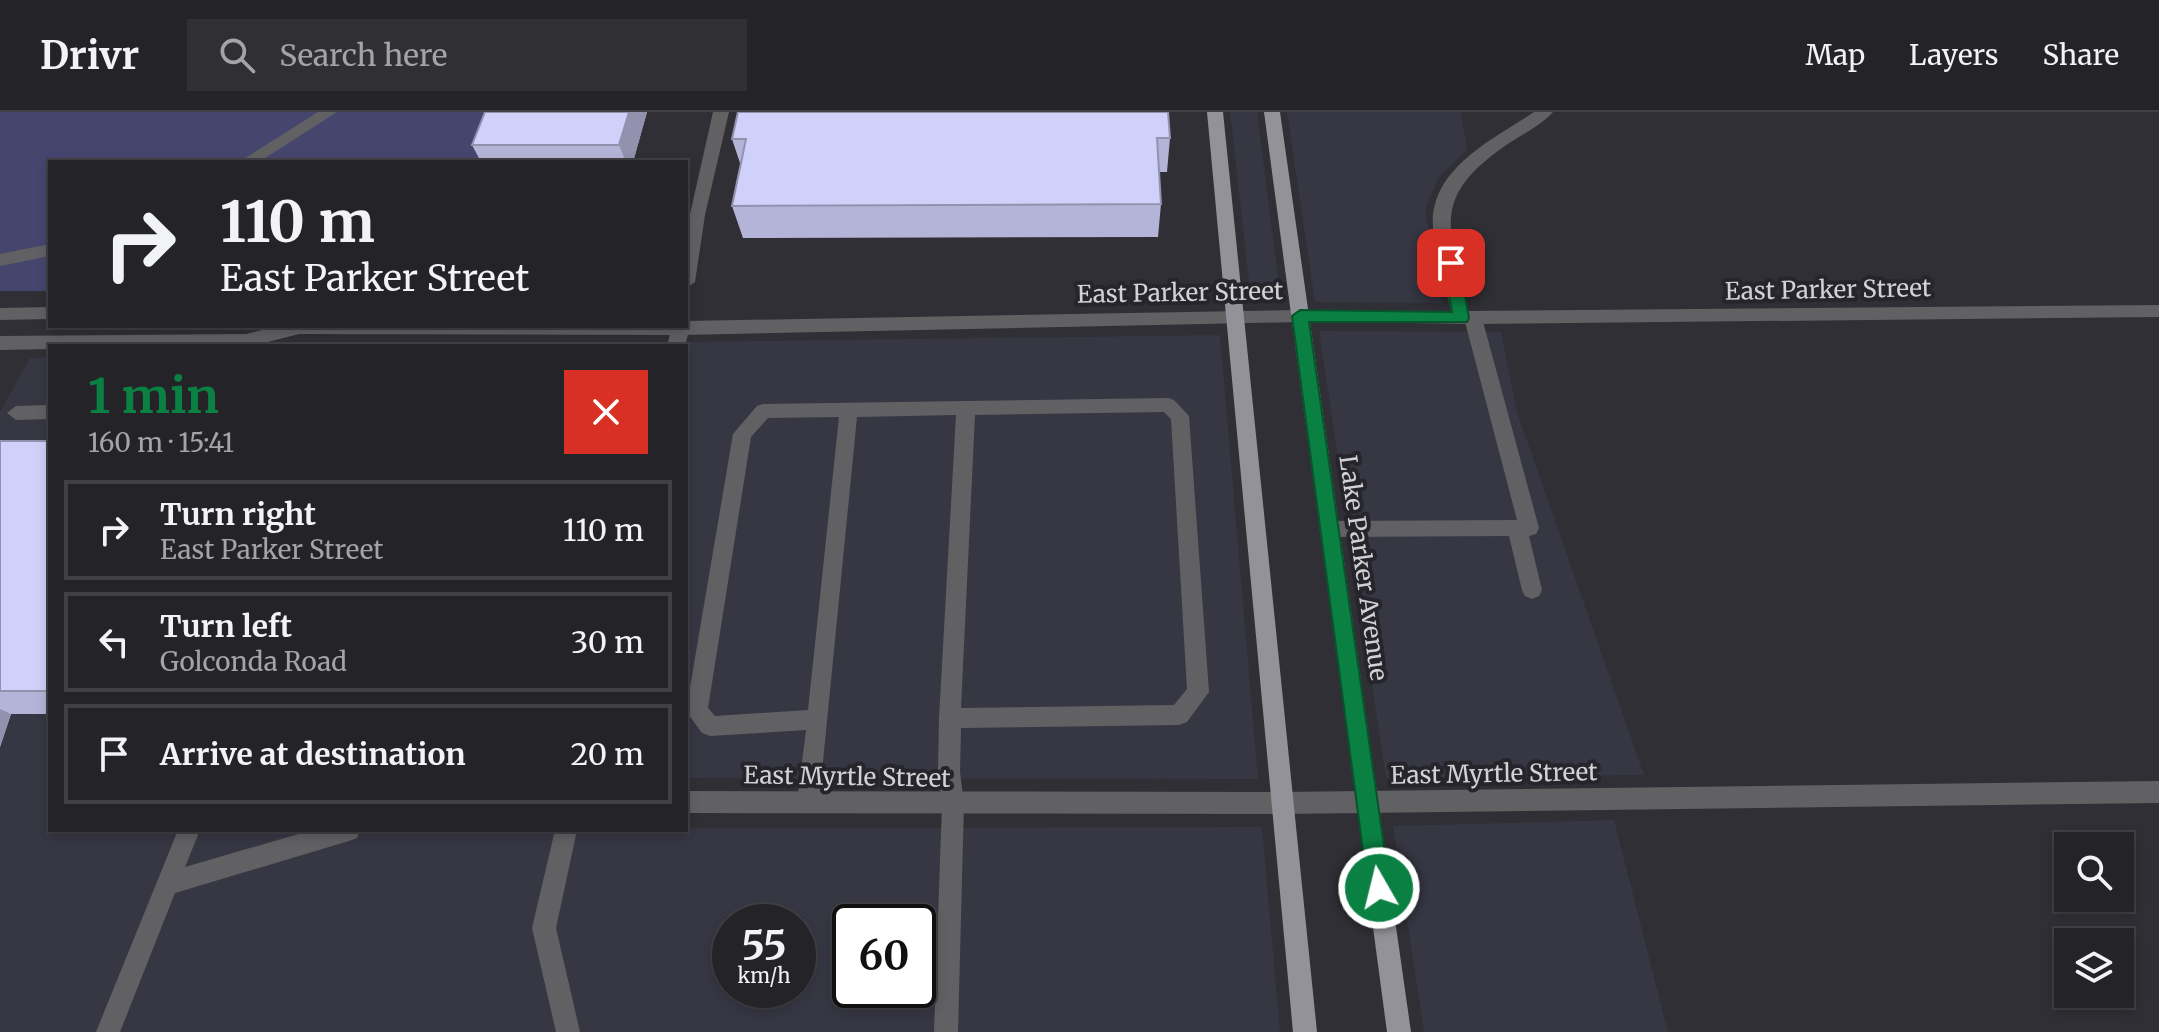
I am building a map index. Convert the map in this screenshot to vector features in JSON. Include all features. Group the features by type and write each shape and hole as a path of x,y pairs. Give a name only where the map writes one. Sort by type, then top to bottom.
{"main road":[{"path":"1215,112 1305,1032"},
{"name":"Lake Parker Avenue","path":"1272,112 1399,1032"}],"street":[{"path":"250,160 329,112"},
{"path":"688,270 697,215 721,112"},
{"path":"1330,529 1529,528 1467,318 1441,210 1451,186 1469,167 1545,112"},
{"path":"0,260 48,250"},
{"name":"East Parker Street","path":"688,327 1235,315 1467,318 2159,311"},
{"path":"0,314 48,313"},
{"name":"East Parker Street","path":"0,343 246,341 290,328"},
{"path":"818,719 710,726 697,711 742,434 763,411 1168,405 1180,416 1198,692 1179,715 950,718"},
{"path":"946,1032 953,804 949,772 950,718 966,406"},
{"path":"808,802 849,408"},
{"path":"16,413 48,412"},
{"path":"1517,529 1532,590"},
{"name":"East Myrtle Street","path":"688,802 1282,803 2159,792"},
{"path":"108,1032 188,832"},
{"path":"167,884 342,832"},
{"path":"565,832 544,928 568,1032"}],"shaded area":[{"path":"0,112 498,112 480,160 48,160 48,291 0,291"},
{"path":"1230,112 1257,112 1281,301 1251,300"},
{"path":"1287,112 1461,112 1467,150 1438,178 1425,209 1442,303 1315,302"},
{"path":"1319,331 1501,332 1517,412 1644,775 1386,778"},
{"path":"1220,335 1258,779 688,778 688,344 302,344"},
{"path":"48,357 48,832 688,832 688,828 1262,827 1280,1032 0,1032 0,412 30,358"},
{"path":"1614,820 1668,1032 1424,1032 1393,826"}],"building":[{"path":"485,112 629,112 619,145 472,145"},
{"path":"738,112 1168,112 1170,138 1157,138 1161,204 732,206 746,139 732,139"},
{"path":"0,441 48,441 48,691 0,691"}],"route":[{"path":"1379,888 1300,316 1461,318 1451,263"}]}
